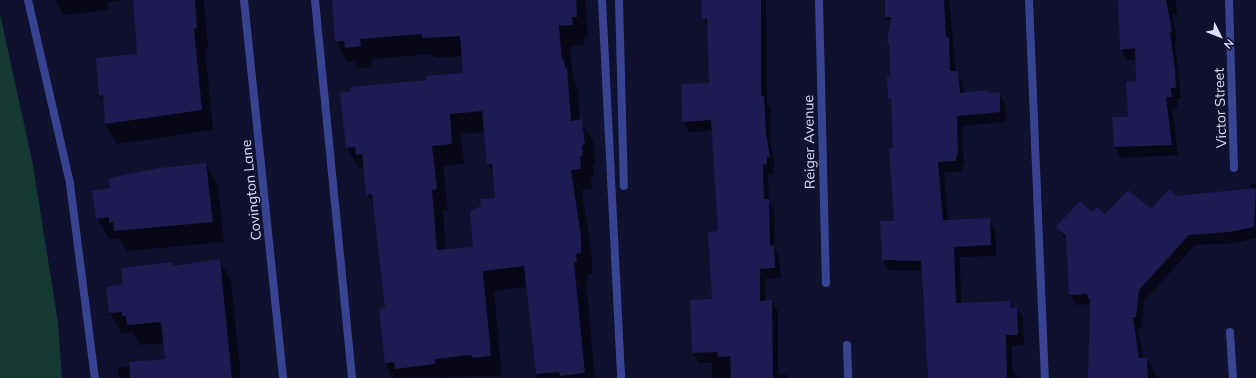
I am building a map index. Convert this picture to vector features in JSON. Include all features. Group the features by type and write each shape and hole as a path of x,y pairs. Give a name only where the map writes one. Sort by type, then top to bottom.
{"street":[{"path":"28,0 70,184 96,378"},
{"name":"Covington Lane","path":"244,0 283,378"},
{"path":"315,0 352,378"},
{"path":"602,0 621,378"},
{"path":"619,0 624,186"},
{"name":"Reiger Avenue","path":"819,0 826,282"},
{"path":"1029,0 1045,378"},
{"name":"Victor Street","path":"1229,0 1234,168"},
{"path":"1230,332 1233,378"},
{"path":"847,345 848,378"}],"green space":[{"path":"0,14 32,160 58,322 62,378 0,378"}],"building":[{"path":"133,0 195,0 197,28 194,29 202,110 105,124 103,95 99,96 96,58 137,54"},
{"path":"332,0 576,0 577,17 572,17 573,25 559,26 562,60 564,60 565,68 567,68 571,121 582,119 585,145 582,145 583,156 580,156 581,169 571,170 581,236 581,253 576,254 577,262 574,262 585,373 560,376 559,372 536,374 524,266 483,271 491,356 472,358 471,355 435,359 435,364 395,369 394,362 385,363 379,309 385,308 372,194 366,195 362,154 356,155 355,147 346,148 340,93 351,91 350,87 427,80 426,76 463,73 460,36 422,38 422,34 360,39 361,46 345,48 344,41 335,42","holes":["482,111 487,164 492,164 495,198 480,199 481,206 470,211 473,247 437,250 432,190 437,189 432,146 452,144 450,114"]},
{"path":"701,0 761,0 761,96 764,96 766,133 770,157 767,157 767,164 763,165 764,199 769,199 770,246 774,245 775,268 760,269 760,301 772,300 773,378 731,378 730,356 718,357 717,352 692,353 690,300 712,299 708,232 718,231 711,120 682,122 681,84 709,83 707,19 702,19"},
{"path":"885,0 944,0 946,37 949,37 950,71 958,71 960,93 988,90 988,93 1000,92 1000,112 957,116 958,155 956,156 956,161 938,162 943,220 990,218 991,245 954,247 956,303 1010,301 1011,308 1017,307 1018,335 1006,335 1007,378 928,378 921,261 882,260 880,221 894,221 889,148 893,148 891,99 888,99 887,76 890,76 889,43 887,43 891,17 885,17"},
{"path":"1118,0 1166,0 1172,31 1170,32 1176,88 1171,88 1172,97 1166,97 1172,145 1114,147 1112,117 1128,117 1126,82 1136,81 1135,48 1120,50"},
{"path":"206,163 213,222 114,231 113,222 109,223 109,217 96,219 92,191 110,188 109,178 159,168"},
{"path":"1256,188 1254,227 1229,232 1189,235 1139,290 1136,317 1133,317 1139,358 1147,358 1148,378 1088,378 1090,299 1088,299 1087,294 1069,295 1066,236 1056,227 1080,201 1092,212 1097,207 1105,214 1128,190 1151,209 1169,189 1176,196"},
{"path":"220,259 232,378 130,378 129,362 165,359 161,322 127,325 126,316 122,316 122,312 109,313 106,287 123,284 121,268 172,262 173,266"}]}
